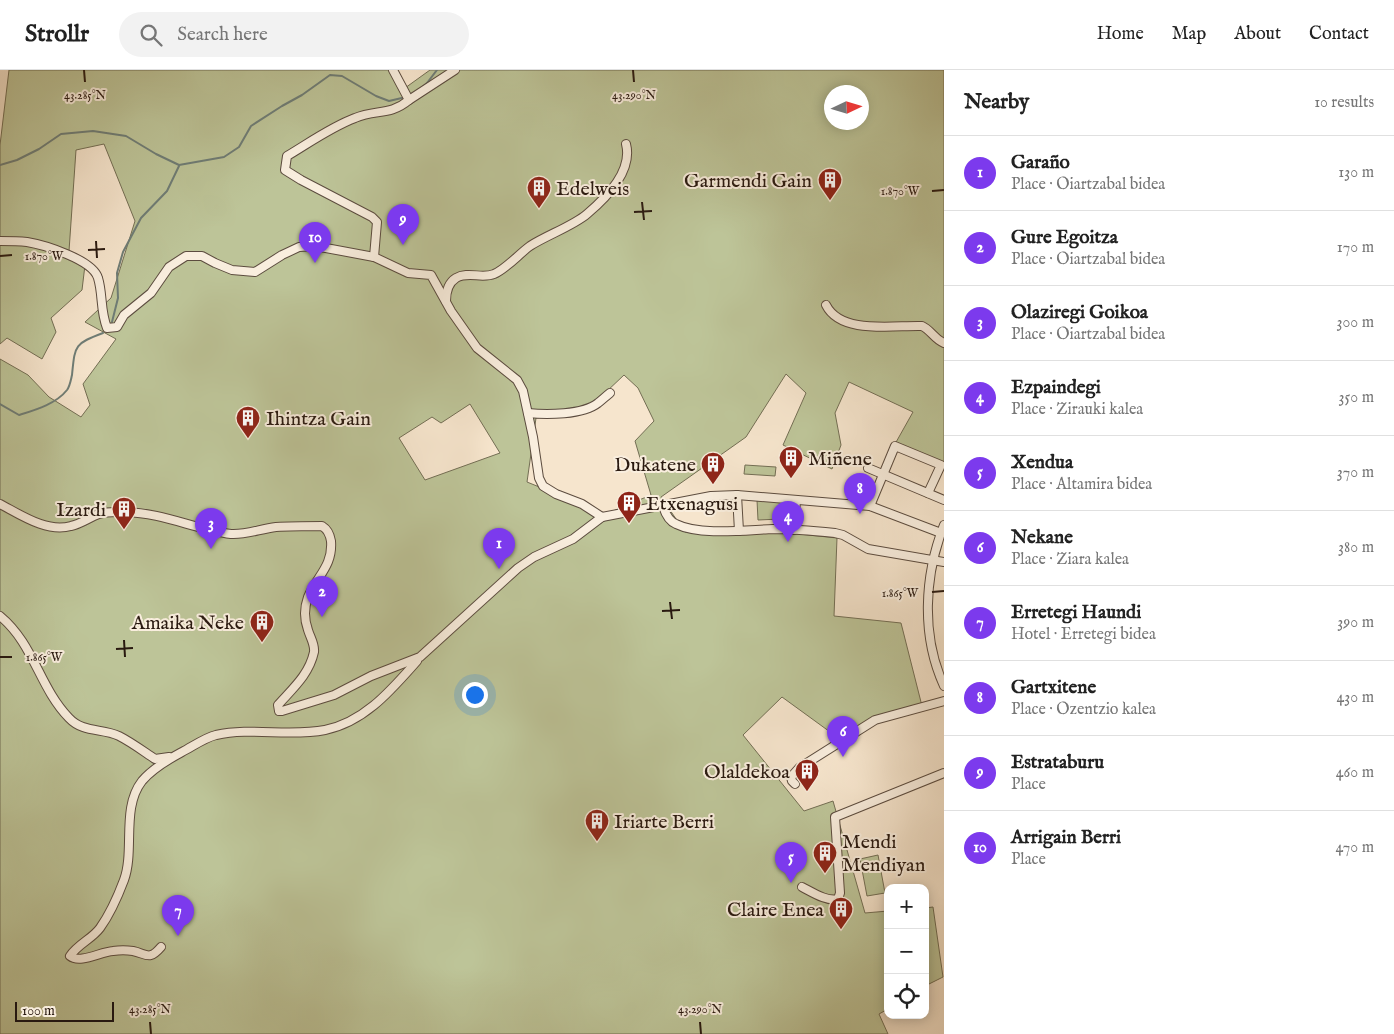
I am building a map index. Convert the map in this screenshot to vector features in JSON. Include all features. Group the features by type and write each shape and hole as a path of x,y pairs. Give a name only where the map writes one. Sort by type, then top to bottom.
{"street":[{"path":"394,70 408,97"},
{"path":"374,257 377,222 372,217 285,170 284,166 287,156 325,132 356,117 399,109 408,97 455,70"},
{"path":"446,303 448,288 451,282 458,277 467,274 494,274 530,247 586,215 612,188 622,174 626,163 626,144"},
{"path":"0,241 28,242 84,262 96,272 101,306 107,328 116,327 124,315 151,293 169,267 186,256 202,256 232,270 255,272 299,247 315,246 374,257 408,273 430,275 446,303 477,348 518,380 523,391 533,437 539,478 543,486 556,494 582,504 602,517"},
{"path":"826,305 833,315 842,321 872,327 922,326 929,329 939,341 944,343"},
{"path":"528,413 561,414 572,412 596,405 610,392"},
{"path":"870,506 895,446 941,465 928,493"},
{"path":"868,468 944,500"},
{"path":"161,947 155,954 150,956 124,950 109,951 81,960 74,960 70,956 100,928 118,896 125,877 131,812 134,799 142,781 170,758 214,736 233,732 292,734 326,730 352,720 376,704 420,657 518,568 534,557 573,539 602,517 711,496 737,495 870,506 941,534"},
{"path":"737,495 739,531"},
{"path":"794,530 796,500"},
{"path":"0,504 43,525 57,527 71,526 101,513 125,512 149,513 190,526 232,534 244,534 277,527 322,526 326,528 330,537 330,559 308,597 305,610 305,620 314,651 306,673 278,705 279,711 334,695 371,676 420,657"},
{"path":"663,506 665,512 674,523 683,527 707,530 794,530 835,533 843,535 868,549 944,562"},
{"path":"944,525 933,560 928,599 933,658 944,686"},
{"path":"0,616 22,639 51,694 74,723 84,728 119,736 155,759 178,754"},
{"path":"795,784 791,777 799,768 875,720 944,701"},
{"path":"802,887 834,900 838,899 840,893 835,817 944,773"}],"green space":[{"path":"9,70 396,70 405,88 430,70 944,70 944,465 895,444 913,412 849,382 835,413 841,445 832,469 783,445 806,393 786,374 746,437 661,497 685,532 760,530 837,538 834,616 901,623 922,706 837,737 782,697 743,735 804,811 833,801 865,913 884,911 884,1011 879,1014 888,1034 0,1034 0,359 28,375 49,397 81,417 90,405 83,384 116,339 85,322 111,298 135,221 104,144 76,150 69,251 85,265 82,290 51,318 56,332 42,359 7,338 0,344 0,145","holes":["624,375 638,388 654,421 635,441 651,495 606,514 527,482 536,418 586,411","470,404 500,453 425,480 399,438 432,417 441,423"]},
{"path":"745,465 776,467 775,476 744,474"},
{"path":"757,500 780,501 781,519 758,520"},
{"path":"878,855 884,893 867,896 860,859"},
{"path":"933,907 943,977 929,984 929,929 929,908"}],"waterway":[{"path":"419,90 437,70"},
{"path":"0,165 17,160 39,149 61,134 93,131 126,136 179,165 224,157 239,147 251,126 302,95 330,75 342,76 376,96 389,101 406,97"},
{"path":"112,322 118,298 117,273 123,252 141,218 167,191 179,166"},
{"path":"0,404 19,415 45,406 57,399 69,387 75,351 81,343 103,333"}],"place":[{"name":"Garmendi Gain","path":"830,201"},
{"name":"Edelweis","path":"539,209"},
{"name":"Estrataburu","path":"403,245"},
{"name":"Arrigain Berri","path":"315,263"},
{"name":"Ihintza Gain","path":"248,439"},
{"name":"Miñene","path":"791,479"},
{"name":"Dukatene","path":"713,485"},
{"name":"Gartxitene","path":"860,514"},
{"name":"Etxenagusi","path":"629,524"},
{"name":"Izardi","path":"124,530"},
{"name":"Ezpaindegi","path":"788,542"},
{"name":"Olaziregi Goikoa","path":"211,549"},
{"name":"Garaño","path":"499,569"},
{"name":"Gure Egoitza","path":"322,617"},
{"name":"Amaika Neke","path":"262,643"},
{"name":"Nekane","path":"843,757"},
{"name":"Olaldekoa","path":"807,792"},
{"name":"Iriarte Berri","path":"597,842"},
{"name":"Mendi Mendiyan","path":"825,874"},
{"name":"Xendua","path":"791,883"},
{"name":"Claire Enea","path":"841,930"},
{"name":"Erretegi Haundi","path":"178,936"}]}
